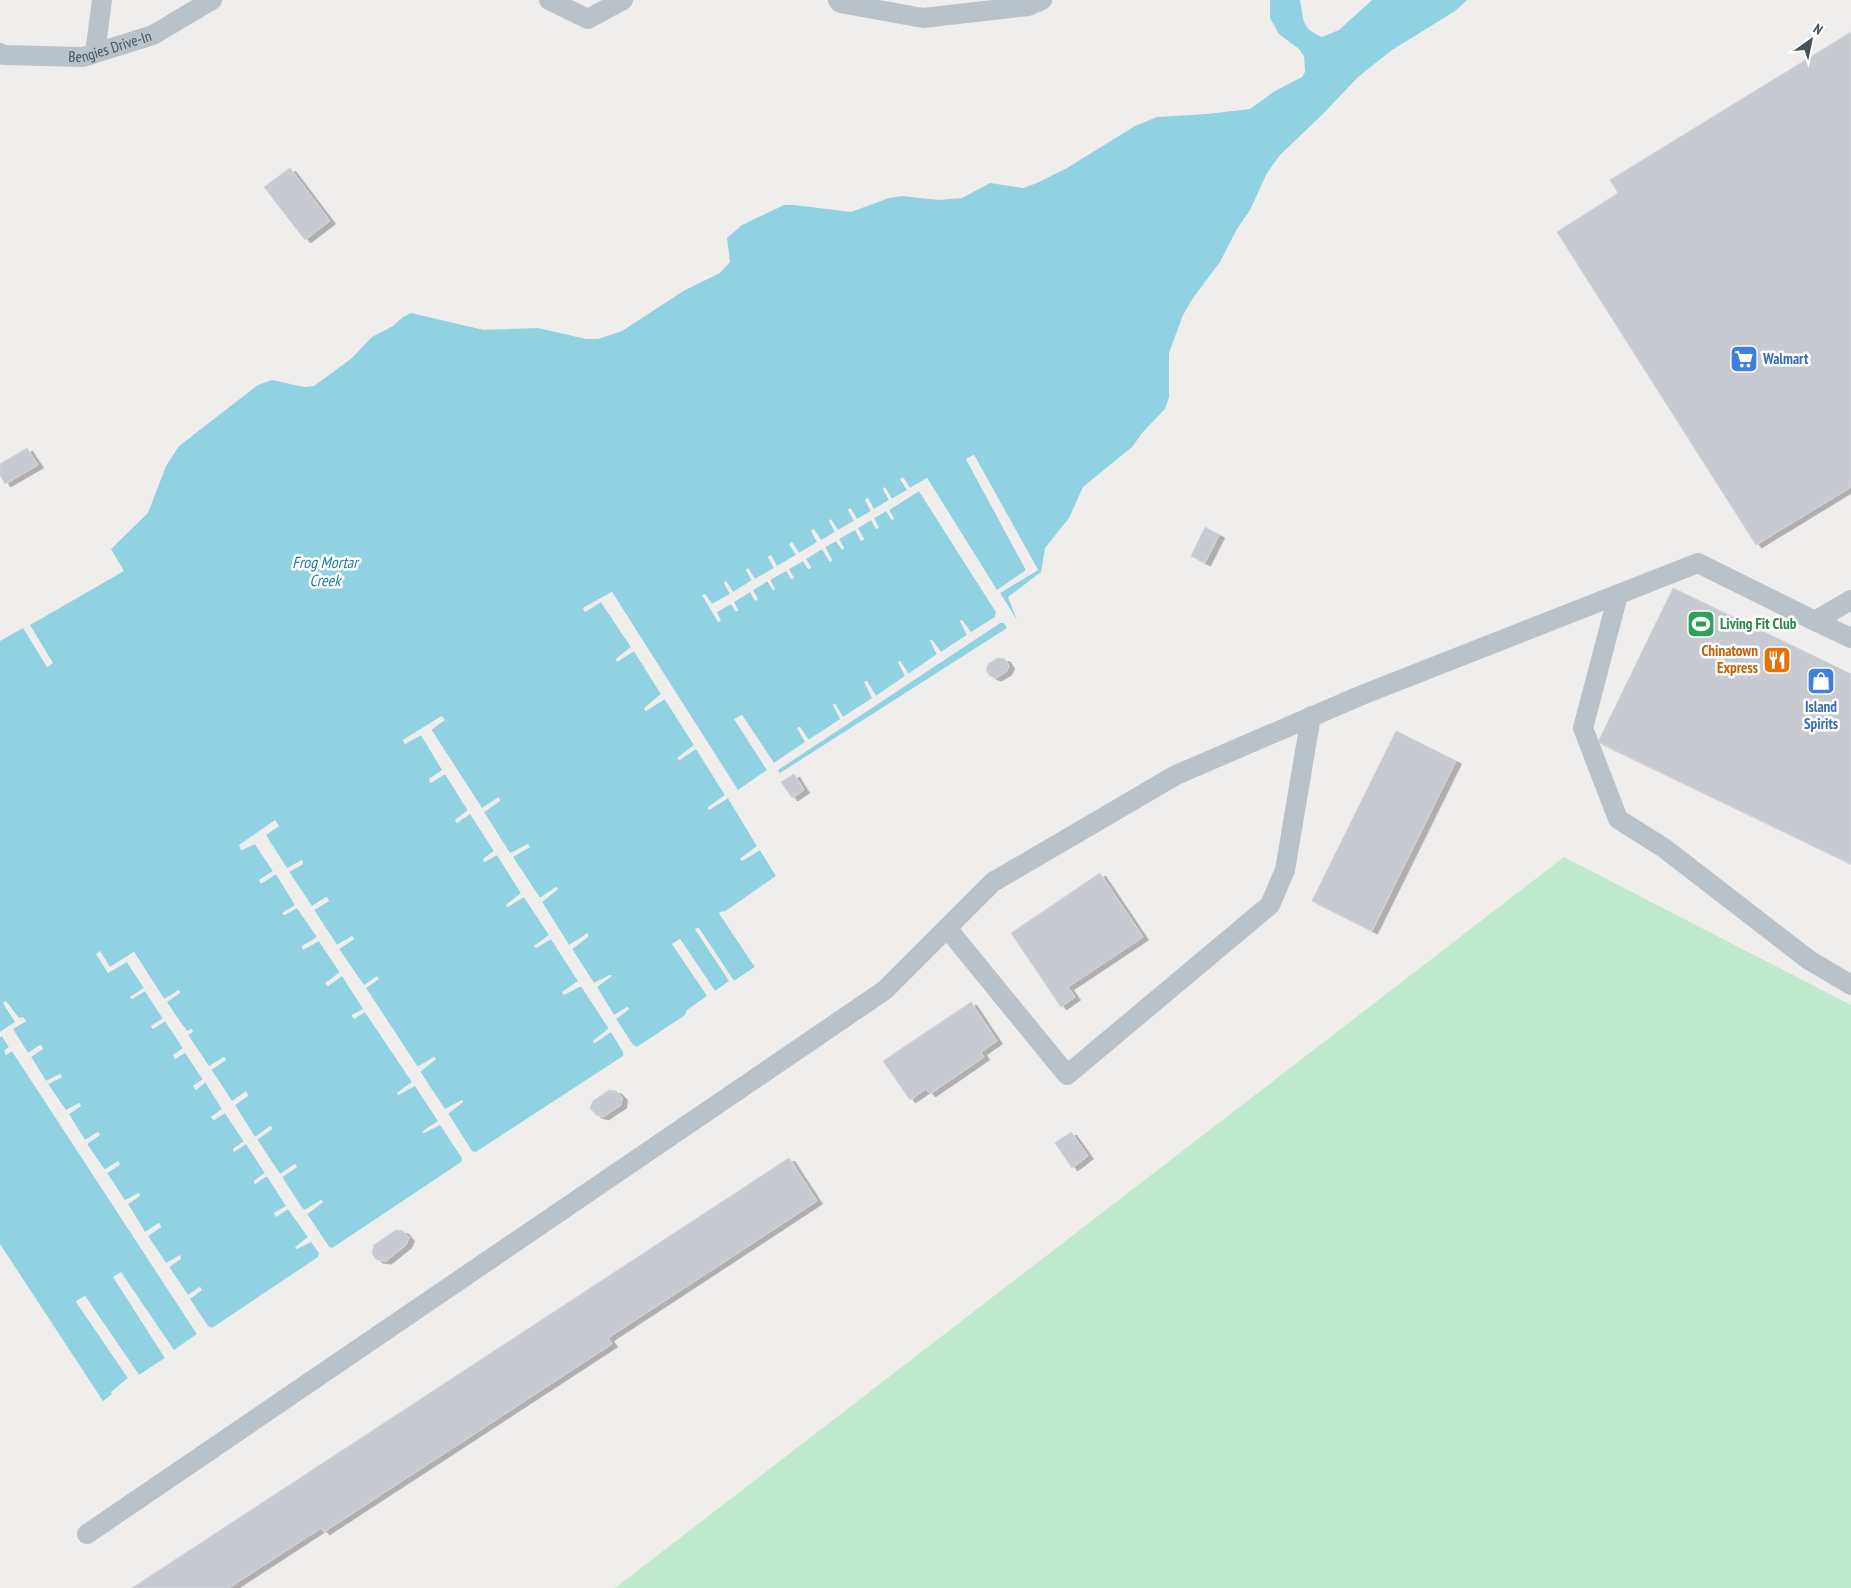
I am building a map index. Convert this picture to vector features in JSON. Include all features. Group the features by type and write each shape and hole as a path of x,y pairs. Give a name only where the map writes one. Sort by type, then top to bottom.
{"lane":[{"path":"95,52 102,0"},
{"name":"Bengies Drive-In","path":"0,53 83,57 152,35 212,0"},
{"path":"549,0 588,18 623,0"},
{"path":"838,0 840,3 923,18 1028,6 1042,0"},
{"path":"87,1534 885,990 993,882 1176,775 1311,716 1698,563 1851,638"},
{"path":"1618,595 1583,728 1618,819 1664,848 1809,960 1851,985"},
{"path":"1815,621 1851,600"},
{"path":"947,928 1067,1075 1270,905 1285,870 1311,716"}],"green space":[{"path":"1564,857 1851,1005 1851,1588 615,1588"}],"water":[{"name":"Frog Mortar Creek","path":"1270,0 1300,0 1303,19 1307,27 1322,37 1339,30 1372,0 1467,0 1455,11 1392,50 1358,77 1280,155 1267,173 1250,210 1237,229 1220,262 1193,298 1183,315 1169,353 1169,397 1165,409 1142,433 1132,447 1083,487 1069,518 1045,548 1041,572 1008,597 1017,620 1000,593 1038,570 974,455 966,459 1026,570 997,591 927,478 910,488 901,479 907,490 891,499 885,488 883,489 889,500 874,509 867,498 865,500 871,511 857,519 851,509 848,509 854,521 838,530 831,520 829,521 835,532 821,541 813,530 811,531 818,542 799,553 792,542 790,544 796,555 777,566 770,555 768,557 774,568 755,579 748,568 746,570 752,580 733,592 726,581 724,583 730,594 712,604 705,594 718,622 716,612 731,604 736,611 738,610 733,602 750,592 755,600 753,590 768,581 773,590 775,589 770,580 786,570 791,579 793,578 788,569 803,561 809,569 811,567 806,559 822,549 830,562 832,560 825,547 836,541 842,549 844,548 839,539 855,529 862,541 864,539 857,528 871,520 876,529 874,518 886,511 892,520 894,518 889,510 919,491 996,612 995,617 971,633 962,620 960,621 967,635 941,652 930,640 937,654 908,674 900,661 898,662 905,676 876,696 867,682 865,683 873,698 843,717 835,704 833,704 841,719 808,740 800,727 798,728 805,742 774,763 742,715 735,719 767,770 737,791 612,592 583,608 585,612 601,602 631,647 616,659 617,661 634,651 661,694 644,708 646,711 664,698 694,745 678,758 680,760 696,748 725,795 708,807 709,810 728,798 757,846 740,859 742,861 760,850 776,876 724,912 719,913 755,967 734,981 699,928 695,929 730,981 715,991 680,939 672,944 708,996 687,1010 685,1015 637,1047 633,1045 616,1019 629,1009 627,1007 614,1015 596,987 611,977 610,975 594,983 572,949 588,937 587,934 569,945 542,902 558,889 556,887 540,898 512,856 529,847 528,844 510,854 484,812 500,801 498,798 482,808 431,729 444,720 442,716 403,740 405,744 421,735 443,770 429,779 430,783 445,774 468,811 455,821 457,823 470,813 494,851 483,859 484,862 497,855 521,893 506,905 508,907 524,897 549,935 535,946 536,948 551,939 578,981 562,993 565,994 581,986 609,1029 593,1041 595,1043 611,1032 623,1051 623,1056 476,1152 472,1152 448,1113 463,1102 462,1100 445,1110 420,1071 436,1059 434,1057 418,1067 366,988 378,979 377,977 364,986 339,949 354,939 352,936 337,945 314,910 329,901 326,897 312,906 289,872 303,864 302,860 287,869 265,835 278,826 275,821 240,845 241,850 255,844 273,871 259,880 262,883 276,874 295,905 283,914 285,915 297,908 317,937 302,946 303,949 319,941 340,973 326,983 328,986 342,976 364,1009 352,1015 353,1018 365,1012 412,1082 397,1093 398,1095 415,1085 438,1121 423,1131 424,1133 440,1124 462,1158 462,1162 332,1248 329,1247 307,1214 323,1202 321,1200 305,1210 302,1208 282,1177 297,1167 295,1164 280,1174 257,1139 272,1129 270,1126 255,1137 235,1105 248,1096 246,1092 232,1101 211,1069 226,1059 224,1057 209,1067 188,1035 192,1029 187,1031 166,1002 180,993 178,990 165,1000 134,952 110,967 100,952 97,954 108,973 126,961 144,988 130,997 132,999 145,991 163,1019 151,1026 153,1029 165,1021 183,1048 175,1059 185,1052 203,1080 193,1086 205,1082 222,1109 211,1117 214,1120 225,1113 244,1142 233,1149 235,1151 246,1144 265,1173 254,1181 255,1184 267,1176 286,1206 274,1213 276,1216 288,1209 308,1237 296,1247 297,1249 311,1241 319,1253 318,1257 212,1328 208,1327 190,1299 201,1289 200,1287 188,1295 169,1267 181,1259 180,1256 166,1263 148,1236 161,1227 159,1223 145,1232 128,1204 140,1196 138,1193 125,1201 107,1173 120,1165 117,1162 105,1170 87,1144 100,1135 98,1132 85,1140 68,1114 81,1106 79,1103 66,1111 48,1084 62,1077 60,1074 46,1081 31,1057 43,1048 40,1045 28,1053 12,1029 26,1021 19,1018 3,1003 16,1022 0,1032 0,641 23,628 47,667 53,663 30,625 124,571 111,549 148,513 166,466 179,446 258,385 272,380 304,387 314,386 352,358 372,337 393,326 411,313 484,330 538,328 586,339 598,339 622,331 685,290 720,273 730,262 727,238 742,225 784,205 851,212 889,198 902,196 939,200 962,198 990,183 1023,188 1067,168 1135,126 1157,117 1250,109 1275,91 1302,77 1305,72 1304,56 1299,49 1279,34 1270,18"},
{"path":"1000,623 1004,623 1007,628 780,773 778,770"},
{"path":"2,1036 9,1047 4,1051 6,1055 12,1051 197,1334 174,1351 121,1273 114,1277 165,1358 139,1375 85,1296 76,1301 128,1378 103,1401 0,1244 0,1037"}],"pier":[{"path":"974,455 1038,570 1000,593 1018,623 1015,622 998,593 995,592 927,481 732,594 712,607 714,611 920,488 999,612 997,619 940,654 775,765 772,764 741,718 738,720 769,770 738,793 735,792 611,595 603,600 633,646 632,650 636,650 663,693 662,697 667,697 730,796 759,848 762,849 778,876 723,915 757,965 757,968 735,983 732,982 715,993 680,942 676,945 710,997 689,1011 687,1017 638,1049 631,1047 594,986 569,950 570,947 540,903 540,900 508,855 482,811 429,731 429,727 441,719 410,739 420,733 423,734 445,769 445,772 496,850 496,853 499,854 580,980 580,983 577,985 583,984 626,1051 624,1058 477,1154 470,1153 446,1115 446,1112 443,1111 418,1073 418,1070 408,1058 263,836 274,824 242,846 257,843 465,1158 463,1164 333,1250 327,1249 305,1215 306,1212 300,1210 253,1139 233,1103 230,1102 133,955 127,959 185,1047 185,1050 208,1080 225,1110 310,1236 309,1240 313,1240 322,1253 320,1259 213,1330 206,1328 10,1029 2,1034 200,1333 199,1336 172,1353 120,1276 117,1278 168,1357 137,1378 84,1299 79,1302 131,1377 130,1380 112,1394 111,1392 128,1378 76,1302 85,1296 139,1375 165,1358 113,1277 121,1272 174,1350 197,1334 12,1051 6,1055 4,1051 9,1047 2,1036 0,1037 0,1032 15,1022 3,1003 6,1001 19,1018 23,1017 26,1021 13,1029 28,1053 41,1045 43,1049 31,1057 46,1081 60,1074 62,1077 48,1084 66,1110 79,1103 81,1106 69,1114 85,1140 98,1132 100,1135 87,1144 104,1170 118,1161 120,1164 107,1173 125,1200 139,1193 140,1196 128,1204 145,1232 159,1223 161,1227 148,1236 166,1263 180,1255 181,1258 169,1267 188,1295 200,1287 202,1290 190,1299 208,1326 213,1328 318,1258 319,1253 311,1242 297,1249 295,1247 308,1237 288,1209 276,1217 274,1213 286,1206 267,1176 255,1184 254,1181 265,1173 246,1144 234,1152 233,1149 244,1141 225,1113 214,1120 211,1117 222,1109 206,1082 196,1090 193,1086 203,1079 185,1053 175,1059 173,1055 183,1048 165,1021 153,1029 151,1026 163,1018 145,991 132,999 130,997 144,988 127,962 108,973 96,954 100,951 110,967 134,952 164,999 179,990 180,993 167,1002 186,1031 192,1029 193,1032 188,1035 209,1066 224,1057 226,1060 211,1070 232,1101 246,1091 248,1095 235,1105 255,1137 271,1126 272,1129 257,1140 280,1174 295,1164 297,1167 282,1177 302,1208 305,1210 321,1200 323,1202 307,1214 329,1247 333,1248 461,1162 462,1158 440,1125 424,1133 422,1132 438,1121 415,1086 398,1095 397,1093 412,1082 365,1012 354,1019 352,1015 363,1009 342,976 328,986 325,983 340,972 319,941 303,950 302,947 317,937 297,908 284,915 282,913 295,905 276,874 261,884 259,880 273,871 255,844 241,850 239,845 275,820 279,826 266,835 287,868 302,860 303,864 289,872 312,906 327,897 329,901 314,910 337,945 352,936 354,939 339,949 364,985 377,976 379,979 366,988 417,1067 434,1057 436,1059 420,1072 445,1109 462,1100 463,1102 448,1114 472,1151 476,1152 623,1057 623,1052 611,1032 594,1043 593,1041 609,1028 581,986 564,995 562,992 578,981 551,939 536,948 534,946 549,935 524,897 507,907 506,905 521,893 497,855 485,862 483,859 494,851 470,814 457,823 455,820 468,810 445,774 431,783 429,779 442,770 421,735 405,744 403,740 442,716 445,720 431,730 482,808 499,797 500,801 484,812 510,853 528,844 530,847 513,857 540,898 556,887 558,889 542,902 569,945 588,933 588,937 572,949 594,983 610,975 612,976 597,987 614,1015 628,1007 629,1009 616,1019 633,1045 637,1047 685,1016 687,1010 707,996 672,944 680,939 715,991 729,981 695,929 698,928 734,981 755,967 719,913 725,912 776,876 760,850 742,861 740,859 757,846 728,798 709,810 708,808 725,795 696,749 679,760 677,758 694,745 665,699 646,711 644,709 661,694 634,651 617,662 616,659 631,647 601,602 585,612 583,608 612,592 738,790 767,770 734,719 742,715 774,763 805,742 797,728 800,727 809,740 840,719 833,705 835,704 843,717 872,698 864,682 867,681 876,696 905,676 898,662 900,661 909,674 937,655 930,640 941,652 967,635 960,621 962,620 971,632 995,617 996,612 919,491 889,510 894,519 892,520 886,511 874,518 879,528 876,529 871,520 858,528 864,539 861,541 855,530 839,539 844,548 842,550 836,541 825,547 832,560 830,562 822,549 806,559 811,568 808,569 803,561 789,569 794,578 791,579 786,571 770,580 775,589 773,590 767,581 753,590 758,599 755,601 750,592 734,602 738,610 736,612 731,604 717,612 721,621 718,622 702,595 705,594 712,604 730,594 724,583 726,581 733,592 752,581 746,570 748,568 755,579 774,568 768,557 771,555 777,566 796,555 789,544 792,542 799,553 817,542 811,531 814,529 821,540 835,532 829,521 831,519 838,530 854,521 848,510 850,508 857,519 871,511 865,500 868,498 874,509 889,500 883,489 885,487 892,499 907,490 900,479 903,477 910,488 927,478 997,590 1026,570 966,459","holes":["973,458 1035,569 1012,583 1028,572 1029,569 969,460"]},
{"path":"999,620 1006,621 1010,627 1009,630 1004,623 1000,623 776,771 777,768"},
{"path":"0,1245 102,1402 115,1394 114,1396 101,1403 0,1248"}],"building":[{"name":"Walmart","path":"1851,32 1851,487 1756,545 1557,232 1618,193 1610,180"},
{"path":"290,168 330,221 305,240 264,187"},
{"path":"27,448 38,465 5,484 0,475 0,464"},
{"path":"1205,527 1219,535 1205,563 1191,556"},
{"path":"1673,588 1851,674 1851,864 1598,742"},
{"path":"998,658 1005,659 1009,666 1006,672 996,678 990,676 986,670 988,664"},
{"path":"1396,731 1456,761 1372,931 1312,901"},
{"path":"794,774 804,790 792,798 781,782"},
{"path":"1100,873 1143,937 1068,987 1075,997 1061,1007 1011,933"},
{"path":"971,1002 997,1041 981,1052 984,1057 930,1094 926,1089 910,1100 883,1061"},
{"path":"609,1090 616,1091 622,1097 621,1105 603,1117 596,1115 590,1108 593,1101"},
{"path":"1071,1132 1088,1156 1072,1168 1055,1143"},
{"path":"789,1158 817,1201 608,1338 612,1344 324,1532 321,1528 229,1588 132,1588"},
{"path":"396,1230 403,1231 409,1238 406,1245 386,1261 377,1260 372,1254 374,1245"}],"place":[{"name":"Walmart","path":"1744,359"},
{"name":"Living Fit Club","path":"1701,624"},
{"name":"Chinatown Express","path":"1777,660"},
{"name":"Island Spirits","path":"1821,681"}]}
